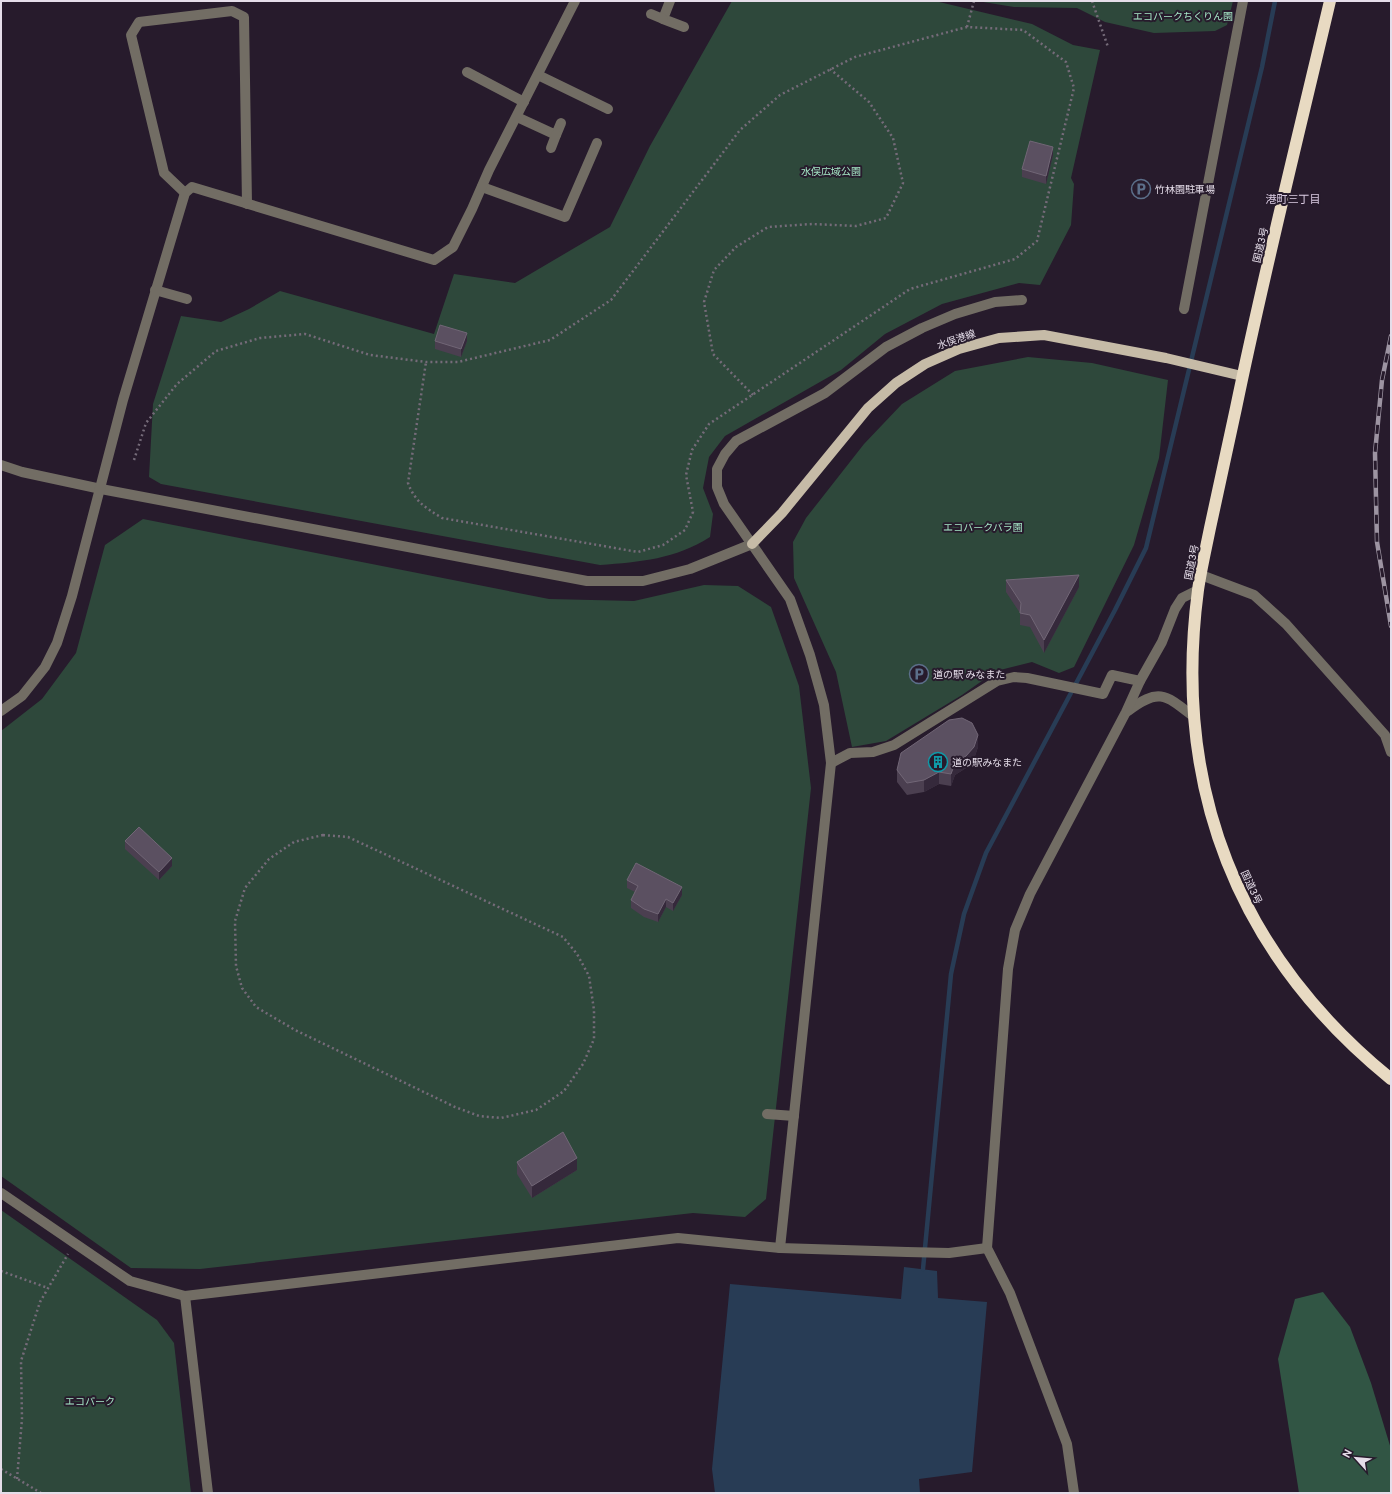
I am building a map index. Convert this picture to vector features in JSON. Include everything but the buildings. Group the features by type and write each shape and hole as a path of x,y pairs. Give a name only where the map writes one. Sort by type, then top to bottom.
{"highway":[{"name":"国道3号","path":"1330,1 1242,376 1198,590 1193,653 1194,717 1201,778 1217,836 1239,890 1267,942 1301,991 1340,1035 1391,1079"}],"main road":[{"name":"水俣港線","path":"752,544 782,513 868,408 896,382 925,364 959,349 999,338 1044,335 1166,358 1242,376"}],"street":[{"path":"247,204 244,17 232,11 140,22 131,35 164,173 189,190 247,204 434,260 453,247 575,1"},
{"path":"663,19 670,1"},
{"path":"1184,309 1243,1"},
{"path":"651,14 684,27"},
{"path":"467,72 524,102"},
{"path":"538,75 608,110"},
{"path":"517,116 556,135"},
{"path":"551,148 561,123"},
{"path":"482,187 565,217 598,143"},
{"path":"1,711 22,696 45,667 57,643 72,596 101,490 123,400 155,290 189,190"},
{"path":"155,290 187,298"},
{"path":"780,1248 831,763 824,705 810,655 790,599 724,504 717,487 717,468 725,454 736,441 825,393 886,347 922,328 955,314 995,302 1022,300"},
{"path":"1,465 22,472 101,490 586,581 643,581 690,569 752,544"},
{"path":"1201,575 1254,595 1286,624 1385,735 1391,752"},
{"path":"1074,1493 1067,1444 1010,1293 987,1248 1008,969 1015,930 1030,894 1126,712 1140,681 1162,642 1175,609 1182,598 1198,590"},
{"path":"831,763 850,753 873,752 894,745 997,681 1014,677 1051,682 1103,694 1112,674 1140,681"},
{"path":"1126,712 1142,700 1158,695 1170,699 1194,717"},
{"path":"767,1114 794,1116"},
{"path":"1,1193 130,1281 185,1296 678,1238 780,1248 949,1254 987,1248"},
{"path":"185,1296 208,1493"}],"path":[{"path":"966,27 974,1"},
{"path":"1092,1 1108,47"},
{"path":"134,460 146,423 177,384 216,351 260,338 305,334 370,354 426,362 458,362 550,340 611,300 740,130 780,95 855,56 966,27 1023,30 1066,62 1074,88 1037,241 1015,259 910,289 709,424 692,450 686,475 693,512 685,530 663,546 638,552 442,518 425,507 413,496 408,483 426,362"},
{"path":"753,395 713,354 704,302 714,270 736,248 768,227 812,224 856,226 886,218 903,183 893,138 869,102 830,69"},
{"path":"323,835 348,837 563,937 578,954 590,976 594,1010 594,1039 583,1064 564,1091 536,1110 501,1118 479,1116 454,1107 294,1030 256,1007 242,988 236,966 235,921 245,888 269,859 294,842 323,835"},
{"path":"17,1479 22,1419 21,1362 40,1302 75,1243"},
{"path":"1,1271 48,1288"},
{"path":"1,1469 41,1493"}],"green space":[{"name":"水俣広域公園","path":"732,1 935,1 1032,24 1073,45 1100,50 1071,178 1074,184 1071,225 1040,285 1019,283 942,304 885,334 841,370 725,436 709,457 703,488 713,514 710,537 671,555 644,561 600,565 161,484 149,477 153,404 181,316 221,322 249,309 280,291 434,334 454,274 515,283 610,227 650,146"},
{"name":"エコパークちくりん園","path":"977,1 1233,1 1227,25 1215,31 1154,33 1105,22 1077,8 1014,7"},
{"name":"エコパークバラ園","path":"1028,357 1092,363 1168,380 1159,458 1134,545 1074,667 1059,673 1032,662 996,671 962,695 886,741 852,747 836,672 794,578 793,542 806,518 864,444 902,404 955,371"},
{"path":"143,519 549,599 634,601 704,585 738,586 771,607 799,686 811,788 766,1199 745,1217 693,1213 200,1269 131,1268 1,1176 1,731 42,699 76,653 105,545"},
{"name":"エコパーク","path":"1,1210 157,1320 174,1343 191,1493 1,1493"},
{"path":"1323,1292 1350,1327 1371,1383 1391,1449 1391,1493 1299,1493 1278,1359 1295,1299"}],"water":[{"path":"904,1267 937,1271 938,1298 987,1302 972,1472 919,1479 920,1493 715,1493 712,1469 730,1284 901,1299"}],"waterway":[{"path":"923,1269 951,974 964,914 986,853 1115,610 1146,548 1262,67 1275,1"}],"railway":[{"path":"1391,336 1382,380 1375,453 1377,542 1391,626"}],"place":[{"name":"竹林園駐車場","path":"1141,189"},
{"name":"道の駅 みなまた","path":"919,674"},
{"name":"道の駅みなまた","path":"938,762"}],"district":[{"name":"港町三丁目","path":"1293,199"}]}
